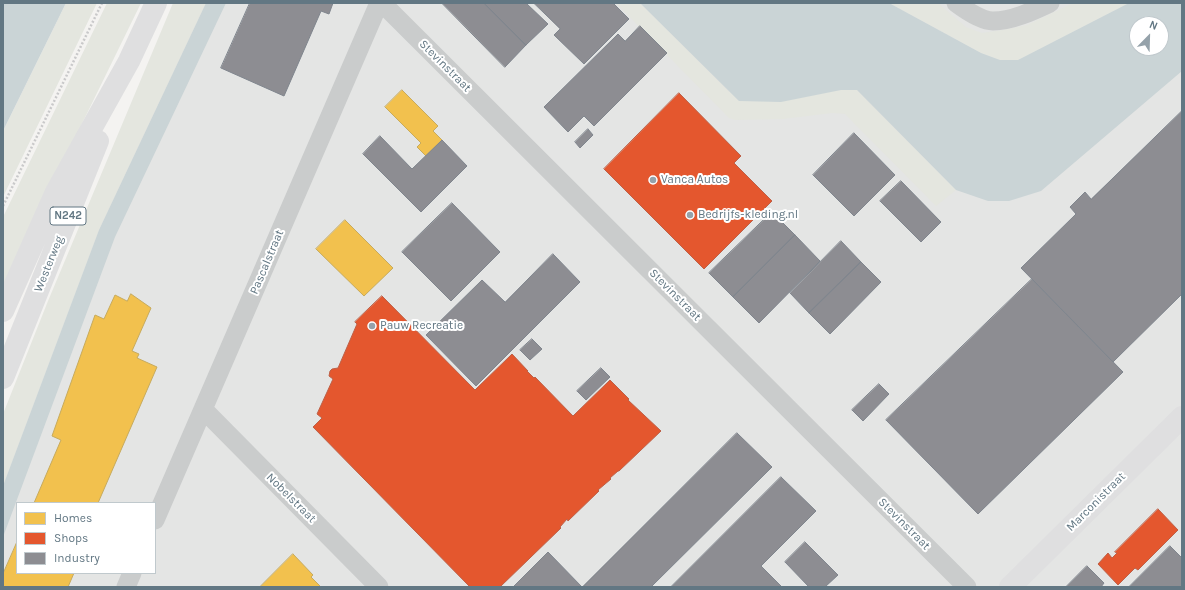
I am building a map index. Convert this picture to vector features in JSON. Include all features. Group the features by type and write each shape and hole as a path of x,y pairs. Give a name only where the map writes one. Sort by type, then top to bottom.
{"main road":[{"name":"Westerweg","path":"3,378 129,61 156,3"},
{"name":"Westerweg","path":"3,311 56,192 129,61"},
{"name":"Marconistraat","path":"1010,587 1182,417"}],"street":[{"name":"Pascalstraat","path":"156,518 381,3"},
{"name":"Stevinstraat","path":"381,3 967,587"},
{"path":"956,3 968,12 991,21 1010,19 1050,3"},
{"name":"Nobelstraat","path":"203,409 379,587"},
{"path":"126,587 132,574"}],"path":[{"path":"3,206 102,3"}],"shaded area":[{"path":"3,3 66,3 3,131"},
{"path":"66,3 97,3 3,197 3,131"},
{"path":"107,3 141,3 50,189 3,290 3,217"},
{"path":"173,3 206,3 99,230 3,486 3,414 48,301"},
{"path":"184,3 1182,3 1182,587 3,587 3,437"},
{"path":"206,3 226,3 115,237 3,537 3,486 99,230"},
{"path":"616,3 640,3 739,101 841,90 857,90 956,190 936,206 845,114 832,113 783,119 735,120 729,118"},
{"path":"640,3 889,3 981,53 1000,60 1018,60 1129,3 1182,3 1182,71 1041,191 1009,201 988,201 956,190 857,90 841,90 781,102 739,101"},
{"path":"889,3 938,3 966,27 982,33 1027,25 1073,3 1129,3 1018,60 1000,60 981,53"}],"building: Homes":[{"path":"402,90 438,126 433,131 442,140 426,156 417,147 421,143 385,107"},
{"path":"345,220 393,268 364,296 316,249"},
{"path":"131,294 151,308 132,351 139,354 137,358 157,367 98,502 34,502 61,440 52,436 95,315 104,319 115,295 127,301"},
{"path":"16,544 16,574 74,574 68,587 3,587 3,574"},
{"path":"293,554 313,575 311,577 321,587 260,587"}],"building: Shops":[{"path":"679,93 741,156 734,163 772,201 704,269 604,169"},
{"path":"382,296 475,390 512,354 527,371 534,378 535,377 573,416 610,380 629,399 628,400 661,431 610,478 611,479 598,490 599,491 568,521 567,519 560,527 561,528 500,587 470,587 313,427 322,418 317,414 333,379 329,376 330,371 338,368 357,324 355,322"},
{"path":"1158,509 1178,530 1138,570 1135,568 1118,585 1098,564 1108,553 1112,558 1117,553 1115,552"}],"building: Industry":[{"path":"250,3 333,3 329,14 321,11 284,96 221,68"},
{"path":"442,3 484,3 526,45 505,67"},
{"path":"484,3 526,3 548,24 526,45"},
{"path":"534,3 613,3 629,19 584,64 554,35 560,29"},
{"path":"640,26 667,53 594,126 584,116 568,132 544,107 618,34 625,41"},
{"path":"1182,111 1182,294 1113,362 1021,268 1076,214 1070,207 1085,192 1091,199"},
{"path":"588,129 593,135 580,148 575,142"},
{"path":"854,133 895,175 854,216 813,175"},
{"path":"380,136 412,169 442,140 467,166 421,212 363,154"},
{"path":"901,181 941,222 921,242 880,201"},
{"path":"452,203 500,252 451,301 402,252"},
{"path":"772,212 795,235 733,297 709,273"},
{"path":"795,235 820,261 759,323 733,297"},
{"path":"841,241 861,262 809,313 790,293"},
{"path":"553,254 580,282 476,386 426,335 482,280 505,302"},
{"path":"861,262 881,282 830,334 809,313"},
{"path":"1032,279 1123,372 978,514 886,420"},
{"path":"532,339 542,349 530,360 520,350"},
{"path":"601,368 610,377 586,400 577,391"},
{"path":"879,384 889,394 863,421 852,410"},
{"path":"737,433 772,467 651,587 582,587"},
{"path":"781,477 816,511 761,566 782,587 671,587"},
{"path":"805,542 838,575 825,587 809,587 785,562"},
{"path":"1170,546 1182,558 1182,587 1129,587"},
{"path":"548,552 582,587 513,587"},
{"path":"1087,566 1104,583 1101,587 1066,587"}],"place":[{"name":"Vanca Autos","path":"653,180"},
{"name":"Bedrijfs-kleding.nl","path":"690,215"},
{"name":"Pauw Recreatie","path":"372,326"}]}
